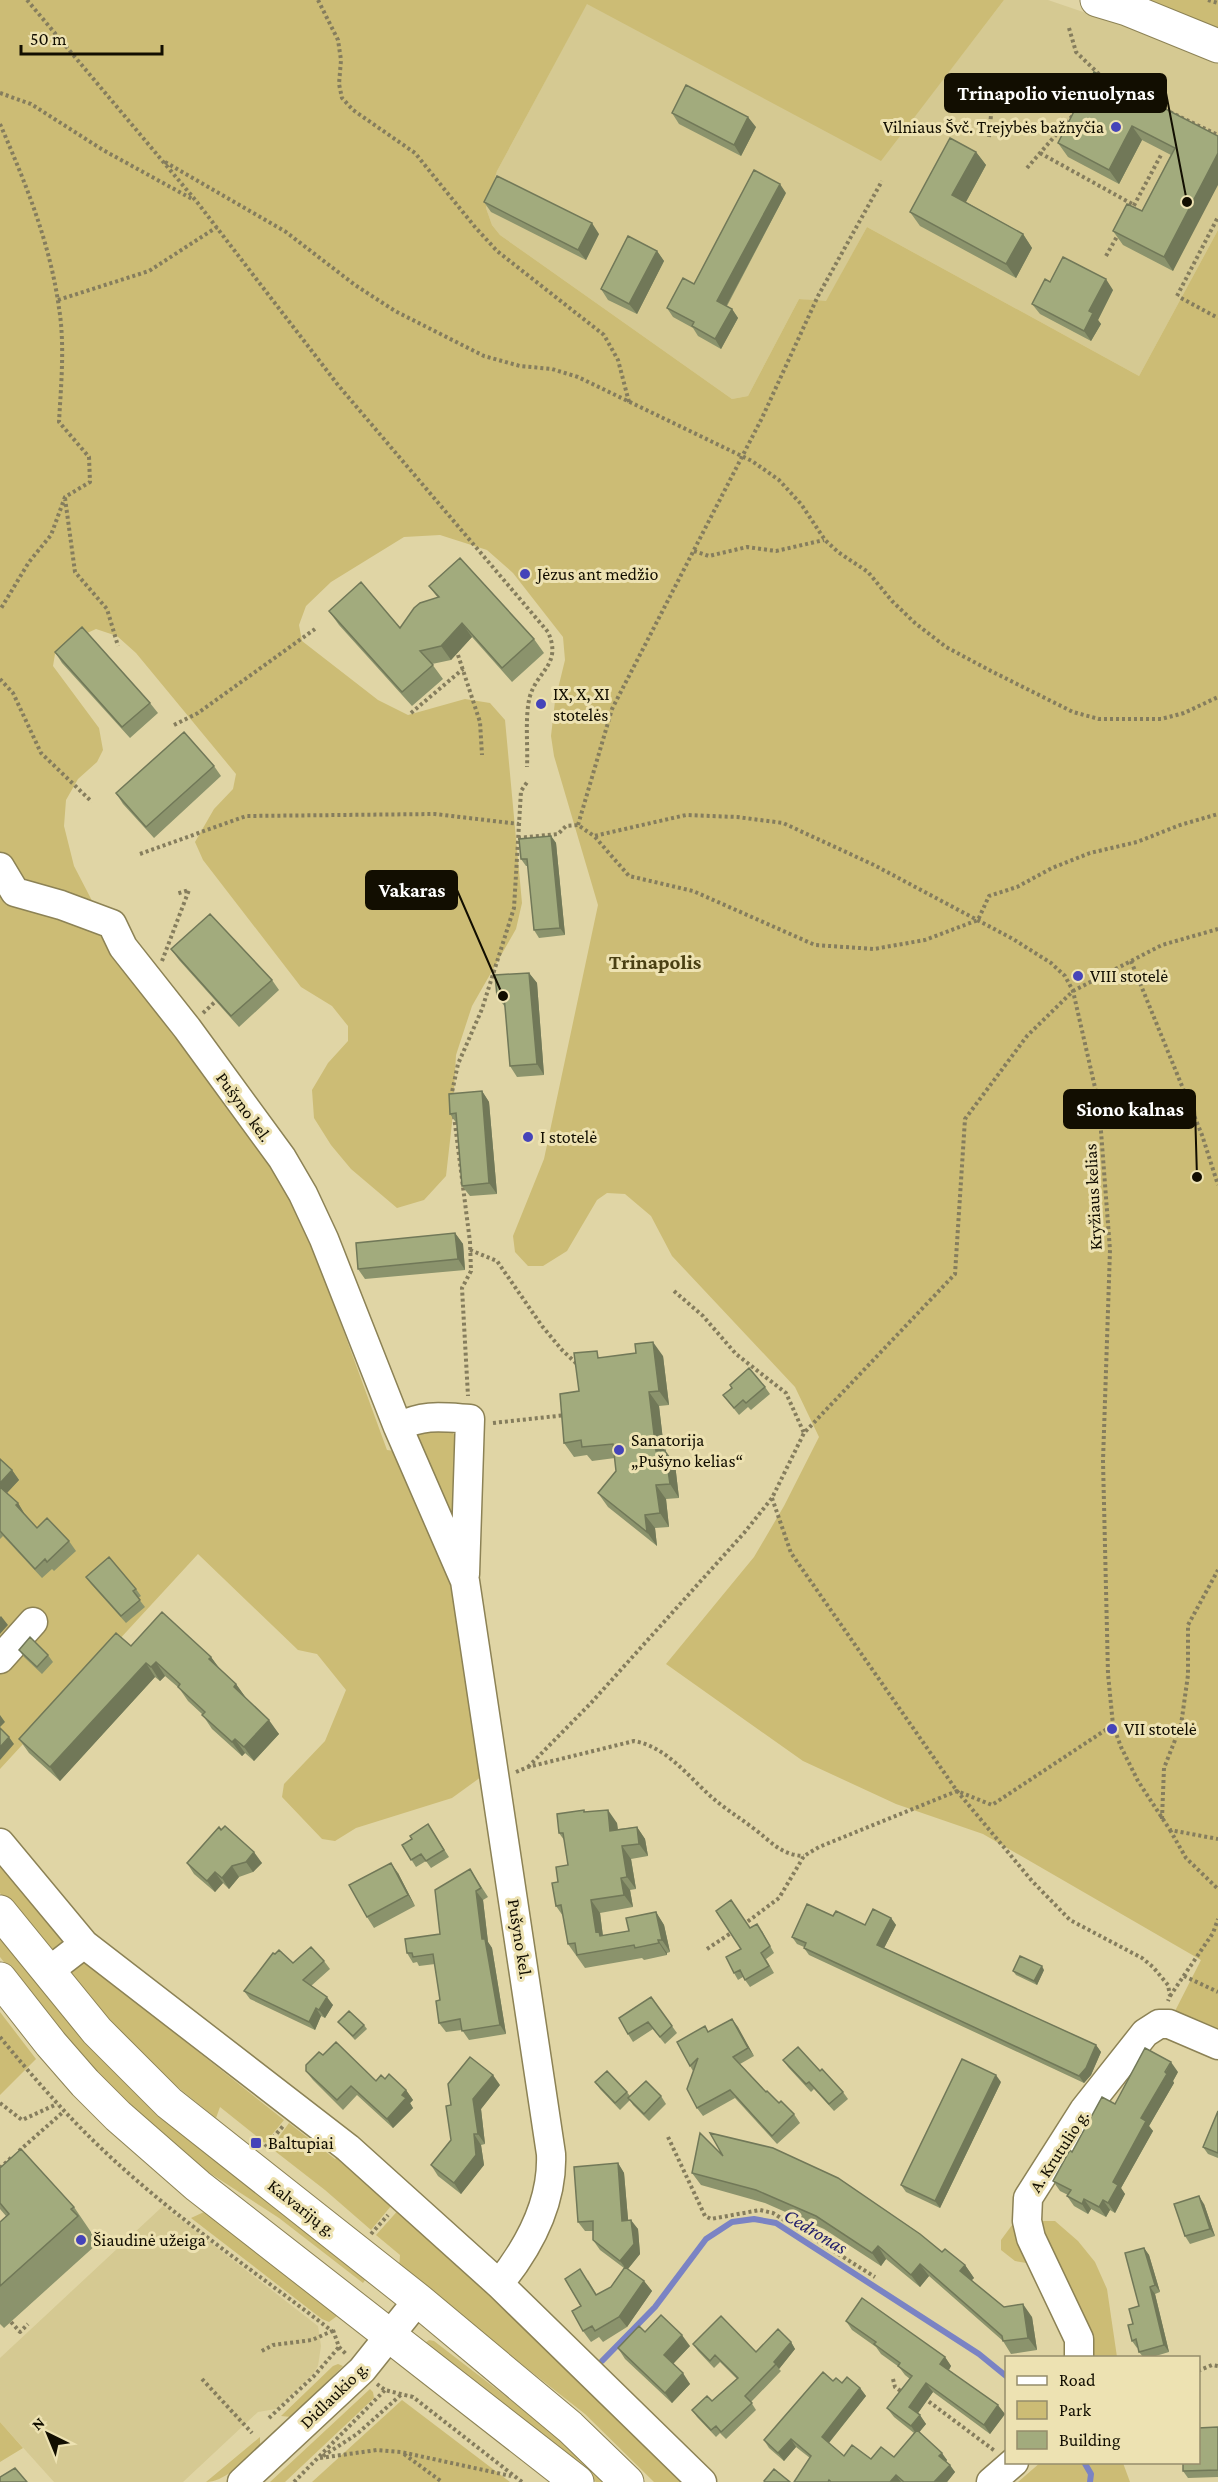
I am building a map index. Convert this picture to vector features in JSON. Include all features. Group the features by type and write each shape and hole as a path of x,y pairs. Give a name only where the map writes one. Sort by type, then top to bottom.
{"main road":[{"path":"1109,9 1218,46"},
{"name":"Kalvarijų g.","path":"0,1911 97,2031 169,2103 418,2300 570,2427 627,2482"},
{"path":"0,1979 85,2083 118,2116 198,2186 577,2482"}],"street":[{"name":"Pušyno kel.","path":"0,867 15,892 61,905 111,924 123,947 187,1028 282,1158 303,1194 324,1239 398,1427 465,1581"},
{"path":"398,1427 415,1419 428,1417 470,1422"},
{"name":"Pušyno kel.","path":"470,1422 465,1581 541,2075 552,2175 545,2205 518,2261 499,2284"},
{"path":"0,1659 33,1622"},
{"path":"0,1843 84,1944 348,2148 499,2284 702,2482"},
{"path":"49,1971 84,1944"},
{"path":"1159,2024 1169,2024 1218,2045"},
{"name":"A. Krutulio g.","path":"1079,2356 1079,2339 1031,2238 1027,2221 1028,2198 1084,2110 1135,2044 1145,2033 1159,2024"},
{"name":"Didlaukio g.","path":"242,2482 362,2370 418,2300"}],"path":[{"path":"27,0 197,201 338,385 548,632 554,645 553,657 531,693 528,704 527,767"},
{"path":"318,0 338,40 341,60 339,84 342,98 353,110 415,153 497,251 604,335 618,360 630,403"},
{"path":"1208,0 1218,3"},
{"path":"1069,28 1076,52 1106,81"},
{"path":"989,137 992,104 999,83"},
{"path":"0,93 31,104 103,150 197,201"},
{"path":"1027,168 1077,110"},
{"path":"1167,110 1218,135"},
{"path":"0,124 25,180 48,249 58,300 62,363 58,422 89,457 90,482 65,497 51,535 29,562 0,610"},
{"path":"1040,153 1134,205"},
{"path":"1128,215 1161,155"},
{"path":"165,162 286,232 355,285 405,316 484,356 520,366 552,369 578,377 742,457 779,480 801,504 825,540 838,552 868,572 904,614 946,647 1073,712 1099,719 1161,720 1218,697"},
{"path":"578,825 612,709 742,457 818,296 882,181"},
{"path":"1218,217 1179,297 1218,318"},
{"path":"1106,256 1123,225"},
{"path":"58,300 149,271 217,227"},
{"path":"65,497 75,573 107,609 118,646"},
{"path":"694,551 709,556 747,547 776,550 825,540"},
{"path":"174,725 198,713 315,629"},
{"path":"458,654 480,722 482,754"},
{"path":"411,713 463,669"},
{"path":"0,679 13,693 40,753 92,802"},
{"path":"452,1104 451,1093 458,1065 482,1009 514,908 521,791 528,781"},
{"path":"140,854 246,816 435,814 519,824"},
{"path":"518,838 558,834 566,826 578,825 594,837 629,876 693,891 815,945 874,949 925,939 978,920 989,896 1017,887 1052,868 1090,853 1137,842 1180,825 1218,814"},
{"name":"Kryžiaus kelias","path":"594,837 686,815 737,817 783,823 874,864 978,920 1052,963 1065,976 1073,991 1099,1105 1110,1250 1103,1461 1108,1674 1113,1725 1138,1781 1186,1858 1218,1889"},
{"path":"161,963 189,890 176,894"},
{"path":"528,1767 591,1703 744,1533 772,1498 804,1433 955,1274 965,1119 1028,1036 1073,991 1162,945 1218,929"},
{"path":"1131,961 1202,1135 1218,1185"},
{"path":"195,1006 202,1015"},
{"path":"454,1116 470,1250 471,1271 462,1288 470,1422 567,1415"},
{"path":"470,1250 496,1261 542,1326 562,1350 578,1364 579,1373"},
{"path":"674,1291 703,1316 736,1354 786,1393 804,1433"},
{"path":"772,1498 791,1553 957,1791 1032,1881 1070,1920 1153,1966 1168,1985 1170,1996"},
{"path":"1162,1820 1164,1767 1180,1725 1188,1675 1188,1625 1218,1570"},
{"path":"707,1949 778,1898 804,1856 819,1847 957,1791 992,1805 1113,1725"},
{"path":"496,1779 528,1767 634,1741 648,1743 672,1761 714,1799 773,1844 790,1855 804,1856"},
{"path":"1170,1830 1218,1839"},
{"path":"1159,2024 1170,1996 1213,1933 1218,1919"},
{"path":"1184,1976 1218,1992"},
{"path":"0,2037 63,2112 118,2164 332,2331 312,2340 273,2345 260,2352"},
{"path":"0,2103 22,2120 57,2104"},
{"path":"0,2168 63,2112"},
{"path":"668,2137 705,2216 711,2219 760,2210 773,2213 875,2277"},
{"path":"256,2140 273,2154"},
{"path":"374,2230 395,2207"},
{"path":"362,2227 370,2235"},
{"path":"11,2322 20,2332 28,2324"},
{"path":"269,2418 314,2376 339,2347"},
{"path":"1200,2370 1212,2365 1218,2366"},
{"path":"202,2379 252,2433"},
{"path":"893,2379 895,2387 914,2401"},
{"path":"294,2482 385,2390"},
{"path":"320,2458 357,2434 403,2393"},
{"path":"920,2394 990,2447 1005,2470"},
{"path":"413,2397 522,2482"},
{"path":"320,2458 377,2450 400,2452 514,2476"},
{"path":"400,2452 442,2482"}],"shaded area":[{"path":"1004,0 1048,0 1180,45 1218,62 1218,230 1139,376 867,227 826,302 799,299 748,396 732,399 500,235 492,225 486,208 497,171 587,3 881,160"},
{"path":"163,2206 318,2326 321,2346 318,2366 313,2374 276,2409 258,2412 183,2482 54,2482 0,2422 0,2358"}],"green space":[{"path":"0,0 1004,0 881,161 587,4 497,171 486,208 492,225 500,235 732,399 748,396 799,299 826,301 867,227 1139,376 1218,230 1218,2031 1174,2013 1201,1960 983,1834 896,1804 803,1761 666,1664 754,1557 784,1506 819,1437 795,1387 672,1256 651,1216 625,1194 607,1193 597,1200 567,1251 543,1266 528,1266 515,1252 513,1236 544,1159 598,905 554,756 551,736 555,701 565,660 563,637 513,573 487,550 440,535 404,537 331,582 306,606 299,625 302,641 378,700 408,715 465,699 490,703 505,720 522,903 516,929 472,1006 456,1055 446,1176 424,1200 397,1208 351,1169 331,1145 314,1118 312,1090 328,1063 348,1041 348,1026 332,1006 301,987 203,860 195,842 214,809 233,789 236,774 136,653 117,636 96,629 74,639 55,654 53,666 99,728 103,750 97,762 78,779 66,800 64,826 74,866 116,947 273,1165 306,1228 387,1450 402,1452 443,1555 458,1612 481,1777 452,1798 356,1828 335,1841 322,1839 282,1797 284,1784 325,1741 346,1690 317,1654 298,1650 198,1554 0,1769"},
{"path":"1135,0 1218,0 1218,30"},
{"path":"428,1423 452,1432 458,1439 453,1527 415,1438"},
{"path":"0,1853 67,1944 48,1954 0,1893"},
{"path":"0,1931 368,2276 363,2283 279,2218 191,2161 111,2090 37,2005 0,1957"},
{"path":"75,1962 87,1962 162,2017 167,2027 284,2120 265,2143 220,2107 216,2118 144,2060 68,1980"},
{"path":"0,2012 36,2059 0,2095"},
{"path":"289,2123 335,2159 339,2156 391,2206 371,2230 271,2148"},
{"path":"401,2207 692,2482 654,2482 585,2414 399,2268 400,2255 376,2235"},
{"path":"204,2212 337,2316 329,2322 322,2319 191,2218"},
{"path":"1015,2221 1055,2221 1078,2241 1095,2262 1107,2289 1117,2356 1090,2356 1056,2268 1015,2261 1001,2250 1001,2240"},
{"path":"429,2340 434,2341 573,2448 612,2482 596,2482 426,2352 425,2343"},
{"path":"338,2364 343,2366 291,2417 281,2416 333,2366"},
{"path":"370,2389 374,2398 285,2482 270,2482"},
{"path":"402,2400 510,2482 312,2482"},
{"path":"0,2422 23,2448 0,2462"},
{"path":"260,2437 260,2446 242,2464 220,2478 206,2482"},
{"path":"1039,2464 1123,2464 1130,2482 1018,2482"}],"building":[{"path":"1094,72 1218,136 1218,153 1164,257 1113,231 1127,204 1142,211 1175,148 1132,126 1109,170 1058,143"},
{"path":"686,85 748,117 734,145 672,113"},
{"path":"950,138 976,152 952,195 1023,234 1006,264 910,212"},
{"path":"754,170 780,184 717,301 732,309 715,339 692,326 694,322 667,308 683,278 694,284"},
{"path":"497,176 592,223 578,250 484,202"},
{"path":"628,236 657,251 629,304 601,289"},
{"path":"1063,257 1106,279 1089,311 1093,313 1084,331 1032,304 1045,279 1050,282"},
{"path":"460,558 534,639 502,668 462,623 441,646 420,651 433,665 402,692 329,611 361,582 400,628 420,603 439,597 429,586"},
{"path":"82,627 150,703 122,727 55,652"},
{"path":"184,732 214,766 146,827 116,793"},
{"path":"551,836 560,928 534,930 527,859 521,859 519,839"},
{"path":"210,914 272,980 231,1016 171,949"},
{"path":"529,973 537,1064 510,1066 504,995 497,996 495,975"},
{"path":"482,1091 489,1183 462,1186 456,1113 450,1114 449,1094"},
{"path":"455,1233 458,1259 358,1269 356,1243"},
{"name":"Sanatorija „Pušyno kelias“","path":"653,1342 659,1391 649,1392 656,1451 665,1450 670,1484 656,1485 660,1513 645,1515 647,1532 598,1493 616,1471 613,1444 582,1447 581,1440 564,1443 560,1394 579,1391 574,1353 597,1351 598,1358 636,1353 635,1344"},
{"path":"749,1368 765,1387 746,1403 743,1400 734,1408 723,1395 732,1388 730,1385"},
{"path":"0,1459 12,1470 0,1483"},
{"path":"0,1487 18,1503 16,1505 37,1528 47,1518 69,1541 47,1562 45,1559 35,1569 0,1531"},
{"path":"109,1557 136,1589 133,1591 140,1600 121,1616 86,1577"},
{"path":"162,1612 211,1657 209,1659 236,1684 234,1687 269,1720 244,1747 235,1739 232,1742 202,1715 205,1712 156,1662 151,1667 146,1663 50,1767 19,1739 116,1633 131,1646"},
{"path":"30,1637 48,1655 37,1667 19,1650"},
{"path":"0,1728 9,1737 0,1747"},
{"path":"584,1810 584,1812 608,1810 610,1831 637,1827 639,1844 622,1846 627,1877 621,1878 624,1895 591,1900 596,1932 599,1931 600,1936 629,1931 626,1918 656,1912 662,1940 658,1940 659,1943 577,1955 575,1943 568,1944 561,1905 556,1906 552,1883 558,1882 556,1867 568,1865 563,1833 559,1833 557,1814"},
{"path":"428,1824 444,1850 426,1861 421,1854 411,1860 402,1845 412,1839 410,1836"},
{"path":"225,1826 254,1852 246,1862 232,1866 222,1878 215,1872 207,1881 187,1863 219,1827 221,1830"},
{"path":"391,1863 408,1895 367,1917 349,1885"},
{"path":"470,1869 481,1888 476,1891 482,1939 485,1939 500,2025 462,2031 460,2019 439,2023 436,2001 440,2000 433,1954 413,1957 412,1953 407,1953 405,1939 440,1934 435,1890"},
{"path":"731,1900 750,1928 757,1924 770,1946 761,1953 769,1966 745,1980 740,1970 734,1973 726,1957 741,1949 716,1911"},
{"path":"807,1904 833,1916 836,1911 865,1925 873,1909 891,1918 877,1945 1096,2045 1086,2068 1079,2076 804,1948 806,1943 792,1937"},
{"path":"311,1947 324,1961 303,1980 327,1997 319,2010 316,2008 309,2022 244,1991 273,1953 279,1950 293,1963"},
{"path":"1020,1956 1042,1966 1034,1981 1013,1971"},
{"path":"651,1997 672,2026 660,2037 648,2022 628,2034 619,2018"},
{"path":"349,2011 364,2025 353,2036 338,2022"},
{"path":"732,2019 748,2048 733,2057 766,2092 779,2103 781,2101 794,2114 772,2136 730,2090 697,2108 687,2089 698,2058 690,2066 677,2042 705,2026 708,2032"},
{"path":"336,2042 376,2081 381,2075 385,2079 389,2074 406,2090 402,2095 406,2098 387,2119 351,2086 337,2100 306,2071 306,2065 319,2052 323,2055"},
{"path":"798,2047 843,2092 829,2104 809,2082 806,2084 783,2060"},
{"path":"1145,2048 1171,2062 1165,2072 1167,2074 1141,2118 1146,2121 1113,2182 1118,2185 1108,2203 1103,2200 1099,2207 1084,2199 1082,2204 1067,2196 1071,2190 1053,2181 1102,2097 1115,2104"},
{"path":"470,2057 493,2075 473,2099 478,2134 474,2134 476,2155 454,2183 431,2165 451,2140 446,2106 451,2105 448,2084"},
{"path":"962,2059 996,2075 935,2201 901,2185"},
{"path":"607,2071 627,2092 615,2103 595,2082"},
{"path":"646,2081 661,2096 644,2114 628,2098"},
{"path":"1218,2111 1218,2153 1203,2147"},
{"path":"700,2133 723,2156 710,2133 773,2148 838,2178 920,2234 942,2252 945,2249 965,2265 960,2271 1004,2307 1023,2304 1028,2338 1003,2341 1002,2336 920,2264 911,2275 878,2246 872,2253 816,2216 756,2190 692,2173"},
{"path":"21,2149 74,2207 71,2209 78,2216 0,2286 0,2222 9,2214 0,2203 0,2168"},
{"path":"618,2163 622,2221 631,2220 634,2244 620,2261 593,2240 593,2221 578,2222 574,2167"},
{"path":"1199,2196 1210,2229 1185,2236 1174,2204"},
{"path":"1144,2248 1155,2285 1150,2287 1164,2345 1139,2352 1136,2339 1132,2341 1128,2325 1133,2324 1129,2309 1139,2306 1125,2253"},
{"path":"625,2267 644,2281 619,2317 595,2331 592,2326 583,2331 572,2311 581,2306 565,2279 580,2269 596,2295 611,2287"},
{"path":"862,2298 945,2357 940,2364 998,2405 984,2425 926,2383 909,2407 920,2415 911,2426 887,2408 912,2376 898,2366 900,2363 874,2344 876,2342 846,2321"},
{"path":"661,2315 682,2335 664,2355 683,2373 665,2393 618,2348 639,2326 645,2332"},
{"path":"721,2316 756,2352 778,2329 791,2342 774,2362 776,2364 745,2396 752,2403 721,2432 716,2426 711,2430 692,2410 707,2396 712,2401 738,2378 715,2355 710,2361 693,2344"},
{"path":"823,2372 833,2381 836,2378 842,2383 847,2377 860,2388 822,2437 844,2456 852,2445 871,2459 881,2447 894,2457 917,2430 942,2453 939,2456 950,2465 934,2482 904,2482 896,2475 890,2482 831,2482 829,2480 828,2482 794,2482 811,2456 791,2439 778,2453 764,2440"},
{"path":"1218,2427 1218,2470 1183,2471 1183,2464 1200,2464 1200,2428"},
{"path":"15,2468 27,2482 0,2482 0,2477"},
{"path":"774,2469 790,2482 765,2482"}],"waterway":[{"name":"Cedronas","path":"602,2361 655,2307 706,2239 732,2222 754,2219 776,2223 979,2354 1005,2375"},
{"name":"Cedronas","path":"1085,2464 1091,2474 1090,2482"}],"place":[{"name":"Vilniaus Švč. Trejybės bažnyčia","path":"1116,127"},
{"name":"Trinapolio vienuolynas","path":"1187,202"},
{"name":"Jėzus ant medžio","path":"525,574"},
{"name":"IX, X, XI stotelės","path":"541,704"},
{"name":"VIII stotelė","path":"1078,976"},
{"name":"Vakaras","path":"503,996"},
{"name":"I stotelė","path":"528,1137"},
{"name":"Siono kalnas","path":"1197,1177"},
{"name":"Sanatorija „Pušyno kelias“","path":"619,1450"},
{"name":"VII stotelė","path":"1112,1729"},
{"name":"Baltupiai","path":"256,2143"},
{"name":"Šiaudinė užeiga","path":"81,2240"}],"district":[{"name":"Trinapolis","path":"655,962"}]}
